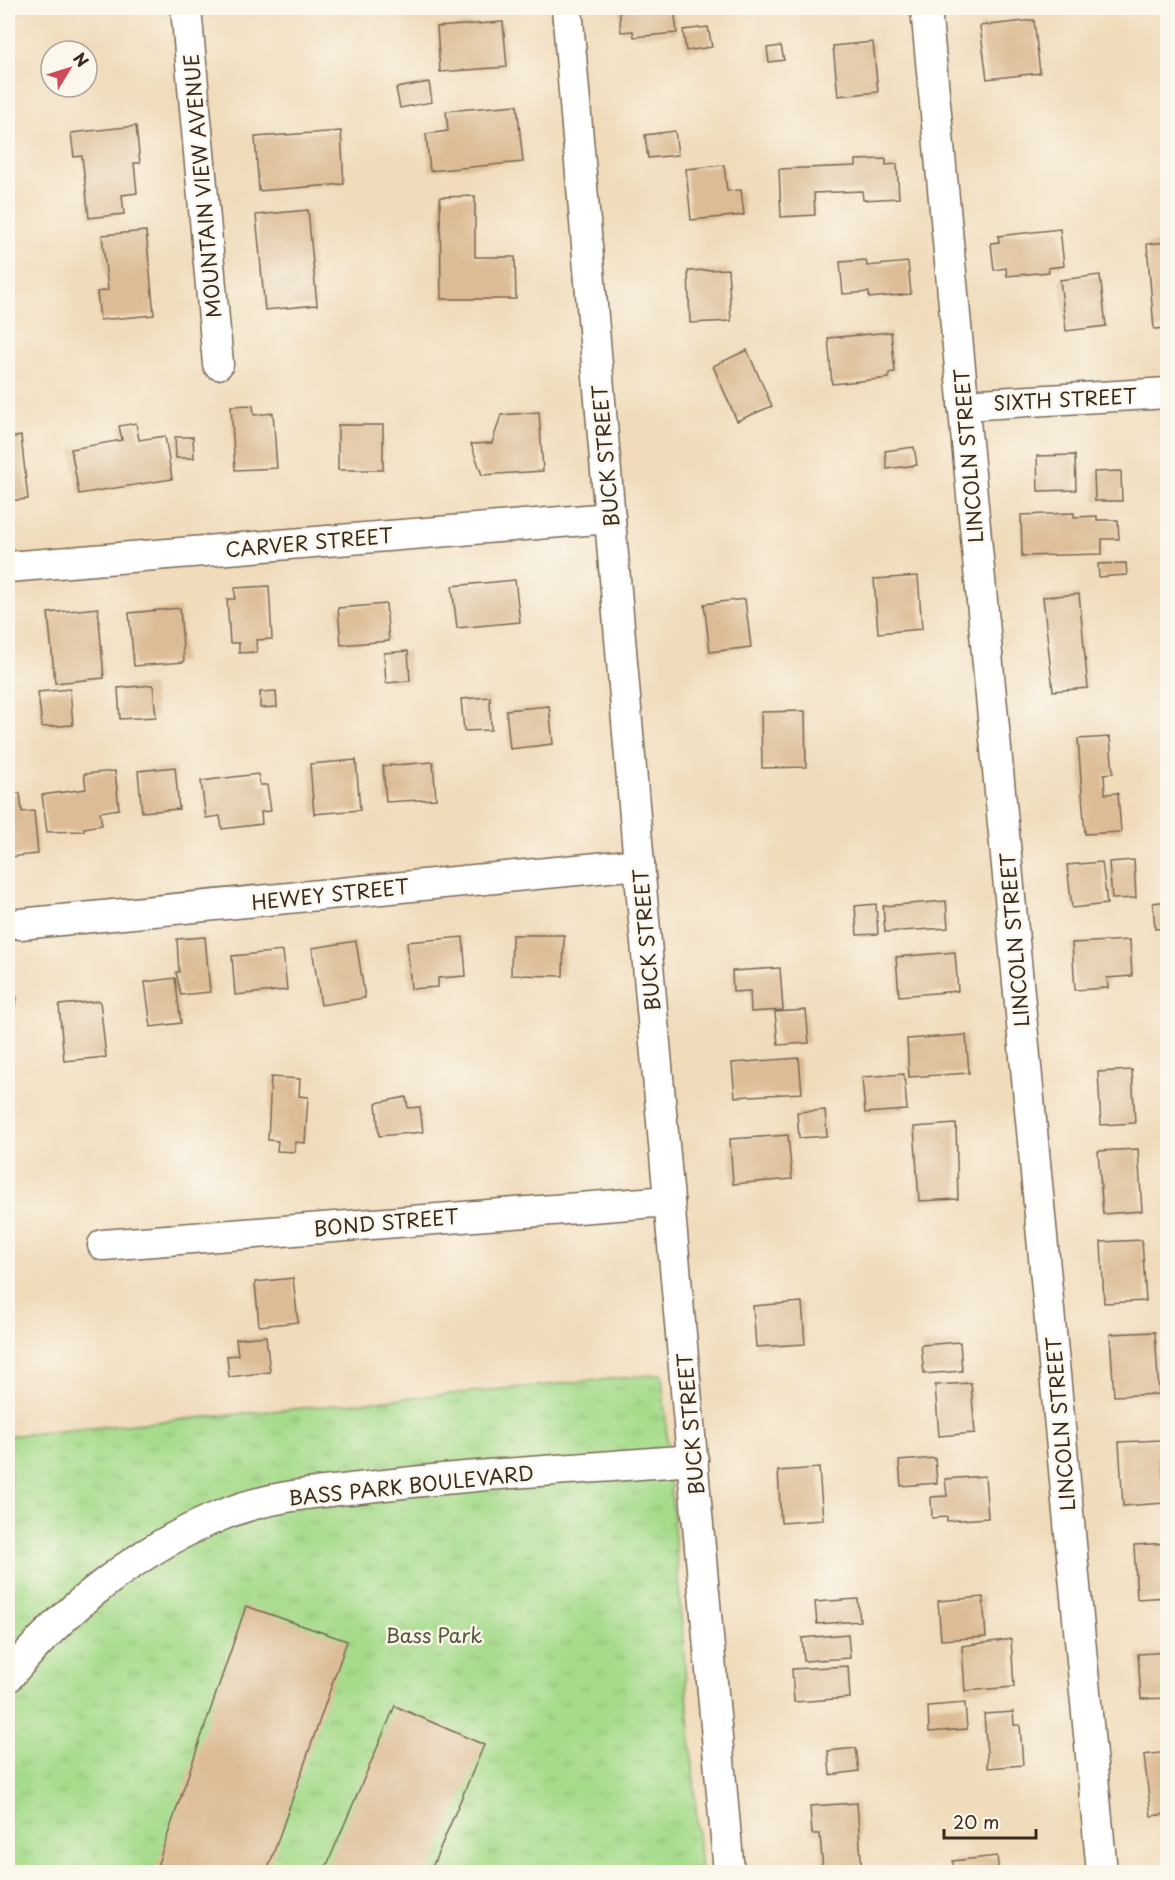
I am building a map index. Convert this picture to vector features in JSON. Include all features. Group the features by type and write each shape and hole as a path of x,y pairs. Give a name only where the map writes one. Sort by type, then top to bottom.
{"street":[{"name":"MOUNTAIN VIEW AVENUE","path":"186,8 218,364"},
{"name":"BUCK STREET","path":"567,8 639,864 729,1872"},
{"name":"LINCOLN STREET","path":"926,8 1102,1872"},
{"name":"SIXTH STREET","path":"963,405 1167,393"},
{"name":"CARVER STREET","path":"8,567 610,518"},
{"name":"HEWEY STREET","path":"20,924 639,864"},
{"name":"BOND STREET","path":"103,1245 669,1200"},
{"name":"BASS PARK BOULEVARD","path":"8,1677 25,1656 92,1591 171,1538 224,1514 282,1497 403,1482 693,1460"}],"green space":[{"name":"Bass Park","path":"662,1374 701,1872 8,1872 8,1436"}],"building":[{"path":"619,8 674,8 677,33 634,37 633,31 621,32"},
{"path":"1034,20 1040,73 987,79 980,26"},
{"path":"503,22 507,67 440,72 437,27"},
{"path":"708,27 712,47 686,51 683,30"},
{"path":"873,42 878,92 838,96 833,46"},
{"path":"781,46 784,60 769,62 767,48"},
{"path":"429,82 432,102 400,108 396,88"},
{"path":"517,105 523,162 430,171 426,134 448,131 446,111"},
{"path":"136,126 140,163 134,163 137,193 122,195 124,214 89,218 82,156 74,157 71,133"},
{"path":"341,131 344,184 259,191 255,137"},
{"path":"675,131 678,155 648,158 645,135"},
{"path":"886,159 886,165 897,164 899,198 863,200 862,191 814,193 815,215 781,217 779,169 856,166 856,160"},
{"path":"724,165 727,191 741,190 744,215 691,220 686,169"},
{"path":"475,196 475,257 515,257 516,299 441,299 440,197"},
{"path":"308,210 317,305 265,310 256,215"},
{"path":"1060,229 1064,266 1048,268 1049,272 1007,276 1006,268 994,270 991,243 999,242 998,236"},
{"path":"146,231 154,315 100,320 97,292 108,290 102,235"},
{"path":"1168,242 1168,328 1154,329 1147,244"},
{"path":"866,260 867,266 908,262 911,294 869,298 869,292 843,294 840,262"},
{"path":"728,269 731,321 690,323 688,271"},
{"path":"1100,275 1106,326 1066,331 1060,280"},
{"path":"891,332 895,372 889,373 889,378 832,384 828,338"},
{"path":"747,350 772,406 737,421 713,366"},
{"path":"253,405 254,415 273,413 277,468 235,470 231,406"},
{"path":"539,412 543,471 482,475 471,444 492,443 501,415"},
{"path":"136,423 139,440 165,436 172,479 79,494 71,449 122,440 119,426"},
{"path":"338,425 383,425 383,470 338,470"},
{"path":"21,436 28,499 8,501 8,438"},
{"path":"175,437 193,437 194,458 176,458"},
{"path":"914,447 917,465 887,469 885,451"},
{"path":"1075,455 1076,490 1038,491 1037,456"},
{"path":"1121,471 1122,501 1095,501 1094,472"},
{"path":"1074,513 1074,517 1097,516 1097,520 1118,520 1119,539 1102,539 1102,554 1022,556 1021,515"},
{"path":"1126,563 1127,575 1099,577 1098,564"},
{"path":"918,576 922,629 878,633 874,579"},
{"path":"515,580 520,622 457,628 452,586"},
{"path":"269,586 272,639 256,640 257,652 239,653 239,643 230,643 227,599 235,599 235,588"},
{"path":"1079,594 1088,688 1053,691 1043,597"},
{"path":"745,599 751,647 710,652 704,604"},
{"path":"386,604 389,641 341,645 338,608"},
{"path":"98,608 104,678 55,683 48,613"},
{"path":"180,608 184,662 134,666 129,613"},
{"path":"408,651 410,681 386,683 384,653"},
{"path":"153,685 156,717 120,719 118,688"},
{"path":"70,689 73,725 42,727 38,692"},
{"path":"276,691 277,707 260,708 260,692"},
{"path":"490,697 491,730 464,731 461,699"},
{"path":"549,706 553,744 510,749 506,710"},
{"path":"805,711 806,767 762,768 761,712"},
{"path":"1110,737 1113,773 1104,774 1105,794 1118,793 1121,832 1085,834 1078,739"},
{"path":"356,760 360,810 314,814 310,764"},
{"path":"433,762 436,799 386,802 383,766"},
{"path":"175,767 179,809 142,812 138,771"},
{"path":"115,771 119,809 100,812 102,825 84,828 84,831 47,832 42,795 86,789 84,774"},
{"path":"258,774 260,785 267,785 271,811 261,812 262,824 222,829 220,816 206,818 201,781"},
{"path":"20,793 22,812 34,811 38,854 8,857 8,794"},
{"path":"1134,860 1136,898 1112,899 1109,862"},
{"path":"1102,862 1107,904 1072,908 1067,865"},
{"path":"946,901 948,928 885,932 883,906"},
{"path":"1168,901 1168,928 1155,929 1153,903"},
{"path":"876,904 878,934 857,935 855,906"},
{"path":"512,935 564,935 563,976 511,975"},
{"path":"205,937 210,992 181,995 176,972 179,972 177,939"},
{"path":"463,937 466,976 438,978 438,987 411,989 407,942"},
{"path":"1130,940 1132,976 1107,978 1108,988 1075,990 1072,943"},
{"path":"356,941 365,998 321,1005 312,948"},
{"path":"283,951 287,990 235,995 232,956"},
{"path":"955,952 958,991 899,996 896,957"},
{"path":"780,968 783,1010 751,1012 750,991 733,992 732,971"},
{"path":"175,978 181,1023 151,1027 145,982"},
{"path":"8,995 17,998 8,1027"},
{"path":"100,1001 106,1057 64,1061 59,1005"},
{"path":"806,1010 809,1043 778,1045 775,1012"},
{"path":"966,1035 969,1073 909,1077 907,1039"},
{"path":"799,1058 802,1093 735,1097 732,1063"},
{"path":"1132,1070 1135,1123 1101,1125 1098,1072"},
{"path":"904,1074 907,1110 865,1113 862,1077"},
{"path":"271,1077 300,1079 299,1096 308,1097 305,1143 295,1142 295,1152 277,1151 278,1141 268,1140"},
{"path":"406,1097 408,1108 420,1107 423,1132 379,1136 376,1103"},
{"path":"825,1110 827,1136 799,1138 797,1112"},
{"path":"956,1124 958,1199 919,1201 914,1127"},
{"path":"788,1135 792,1179 733,1184 730,1139"},
{"path":"1138,1149 1142,1211 1103,1214 1098,1151"},
{"path":"1142,1240 1146,1301 1104,1303 1101,1242"},
{"path":"293,1278 298,1322 259,1326 255,1282"},
{"path":"802,1302 805,1344 756,1347 753,1306"},
{"path":"1155,1332 1159,1394 1114,1396 1110,1334"},
{"path":"266,1336 270,1372 229,1377 227,1356 238,1355 236,1339"},
{"path":"960,1342 962,1371 924,1374 921,1345"},
{"path":"971,1383 975,1433 939,1436 935,1385"},
{"path":"1168,1384 1168,1415 1163,1416 1162,1385"},
{"path":"1161,1440 1165,1503 1123,1506 1119,1442"},
{"path":"935,1458 937,1483 901,1486 899,1461"},
{"path":"819,1468 823,1520 781,1523 778,1471"},
{"path":"985,1476 988,1518 947,1521 947,1517 932,1518 931,1497 947,1496 945,1479"},
{"path":"1168,1543 1168,1597 1137,1599 1134,1545"},
{"path":"983,1597 986,1637 941,1640 938,1601"},
{"path":"858,1599 860,1621 817,1624 815,1602"},
{"path":"246,1606 347,1641 267,1872 155,1872"},
{"path":"848,1634 850,1658 804,1661 802,1638"},
{"path":"1011,1639 1014,1687 965,1691 962,1646"},
{"path":"1168,1652 1168,1698 1141,1699 1138,1654"},
{"path":"848,1666 850,1698 794,1702 792,1669"},
{"path":"965,1703 967,1729 929,1732 928,1706"},
{"path":"395,1706 484,1745 430,1872 324,1872"},
{"path":"1013,1712 1014,1725 1020,1725 1023,1765 988,1768 984,1714"},
{"path":"856,1748 859,1771 830,1775 828,1751"},
{"path":"1168,1752 1168,1814 1151,1816 1144,1755"},
{"path":"857,1803 862,1872 823,1872 820,1834 812,1834 810,1806"},
{"path":"997,1856 999,1872 954,1872 953,1861"}]}
